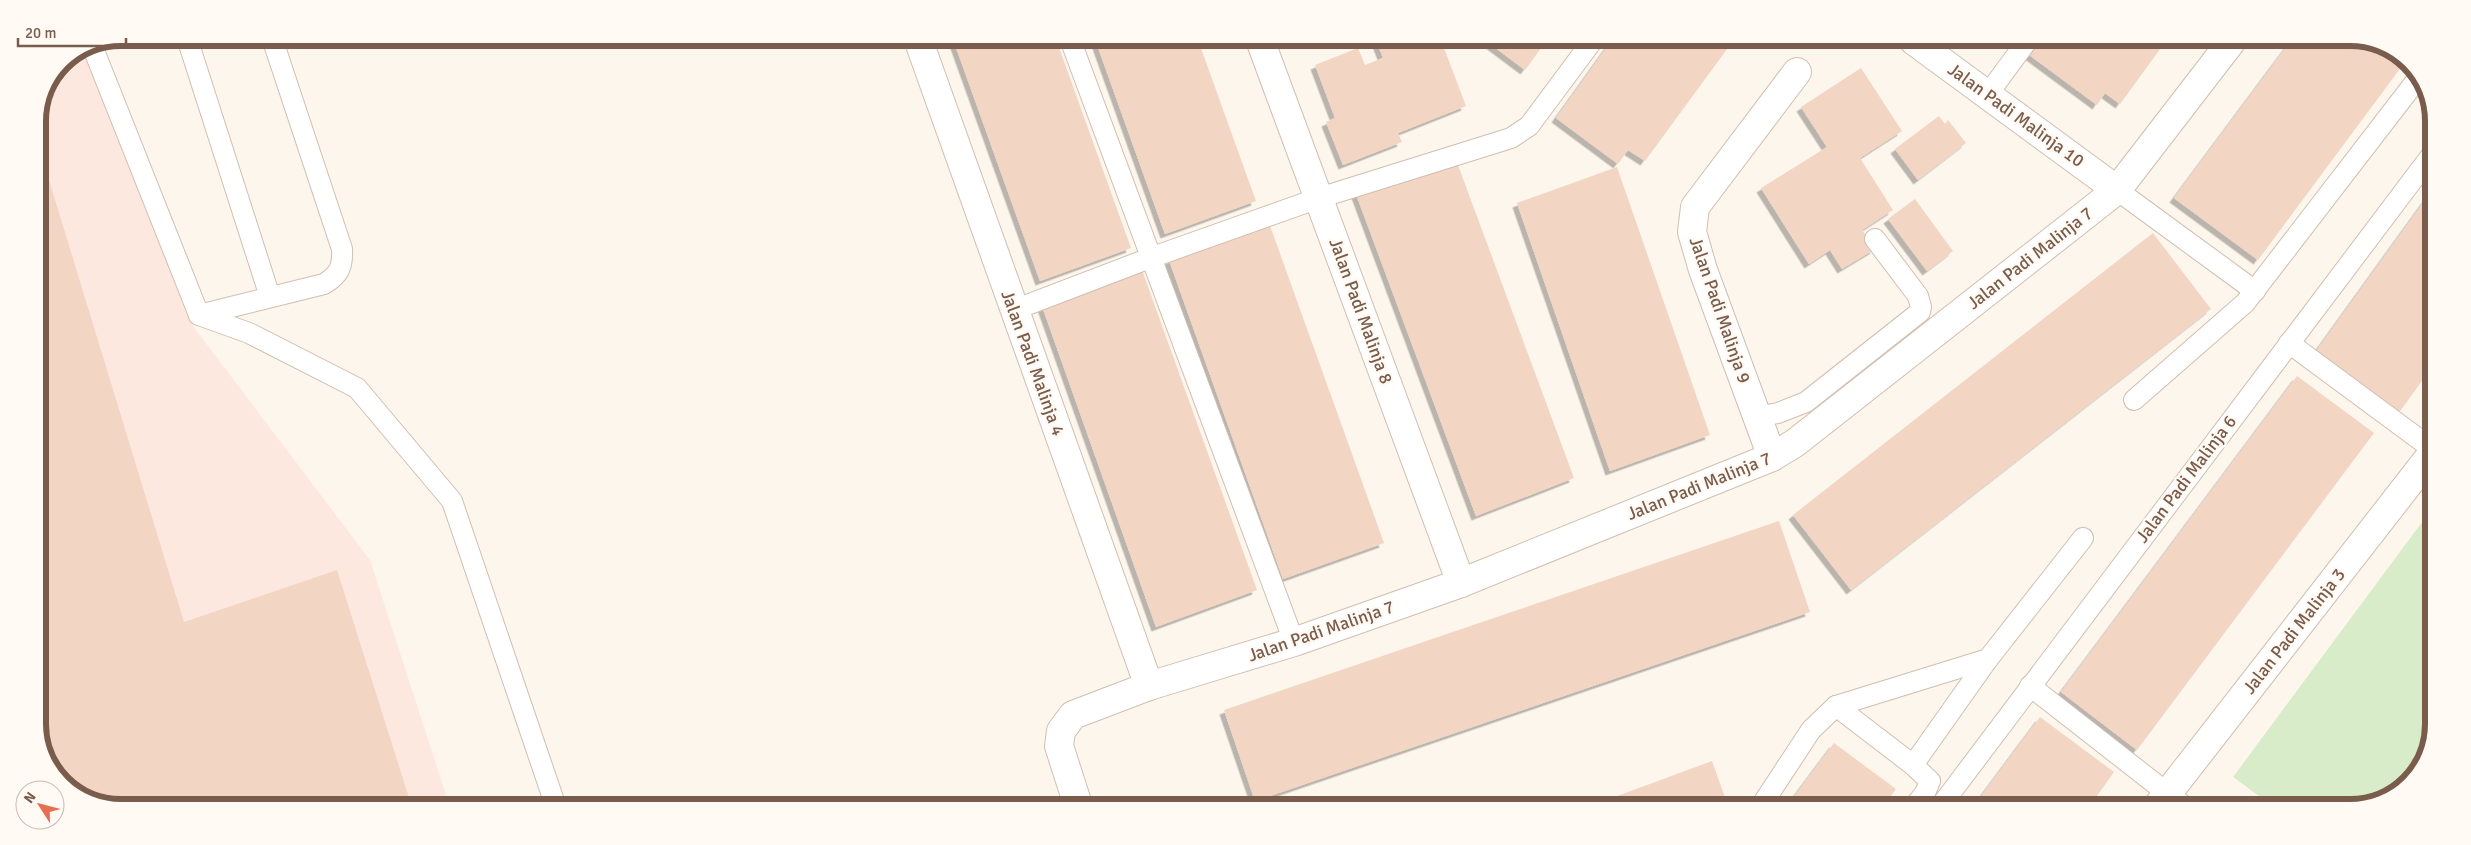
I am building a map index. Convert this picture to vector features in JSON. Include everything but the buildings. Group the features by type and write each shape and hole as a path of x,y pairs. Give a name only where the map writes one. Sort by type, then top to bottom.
{"street":[{"name":"Jalan Padi Malinja 4","path":"920,46 1149,686"},
{"name":"Jalan Padi Malinja 8","path":"1262,46 1461,582"},
{"name":"Jalan Padi Malinja 10","path":"1921,46 2117,190"},
{"name":"Jalan Padi Malinja 7","path":"1076,799 1059,746 1061,731 1074,715 1149,686 1294,642 1461,582 1772,457 1795,443 2117,190 2228,46"},
{"name":"Jalan Padi Malinja 9","path":"1772,457 1703,270 1692,232 1695,207 1797,72"},
{"name":"Jalan Padi Malinja 3","path":"2173,799 2425,463"}],"lane":[{"path":"189,46 270,297"},
{"path":"199,315 324,284 336,276 343,264 342,249 275,46"},
{"path":"1073,46 1294,642"},
{"path":"1014,310 1150,258 1319,198 1511,138 1529,126 1589,46"},
{"path":"1988,94 2023,46"},
{"path":"94,52 199,315 249,333 356,388 452,501 552,799"},
{"path":"2134,400 2245,303 2414,84"},
{"name":"Jalan Padi Malinja 6","path":"1946,799 2425,164"},
{"path":"2117,190 2255,291"},
{"path":"1757,417 1778,414 1806,402 1920,312 1922,307 1918,296 1875,239"},
{"path":"2289,343 2425,444"},
{"path":"1913,765 1988,659 2083,538"},
{"path":"1766,799 1811,730 1836,706 1988,659"},
{"path":"2030,686 2165,799"},
{"path":"1836,706 1913,765 1930,781 1920,799"}],"shaded area":[{"path":"86,56 193,326 370,560 447,799 122,799 97,795 84,789 68,777 56,761 46,728 46,122 52,93 59,80 68,68"}],"green space":[{"path":"2425,518 2425,724 2421,748 2412,765 2403,777 2383,791 2374,795 2350,799 2263,799 2233,777"}]}
